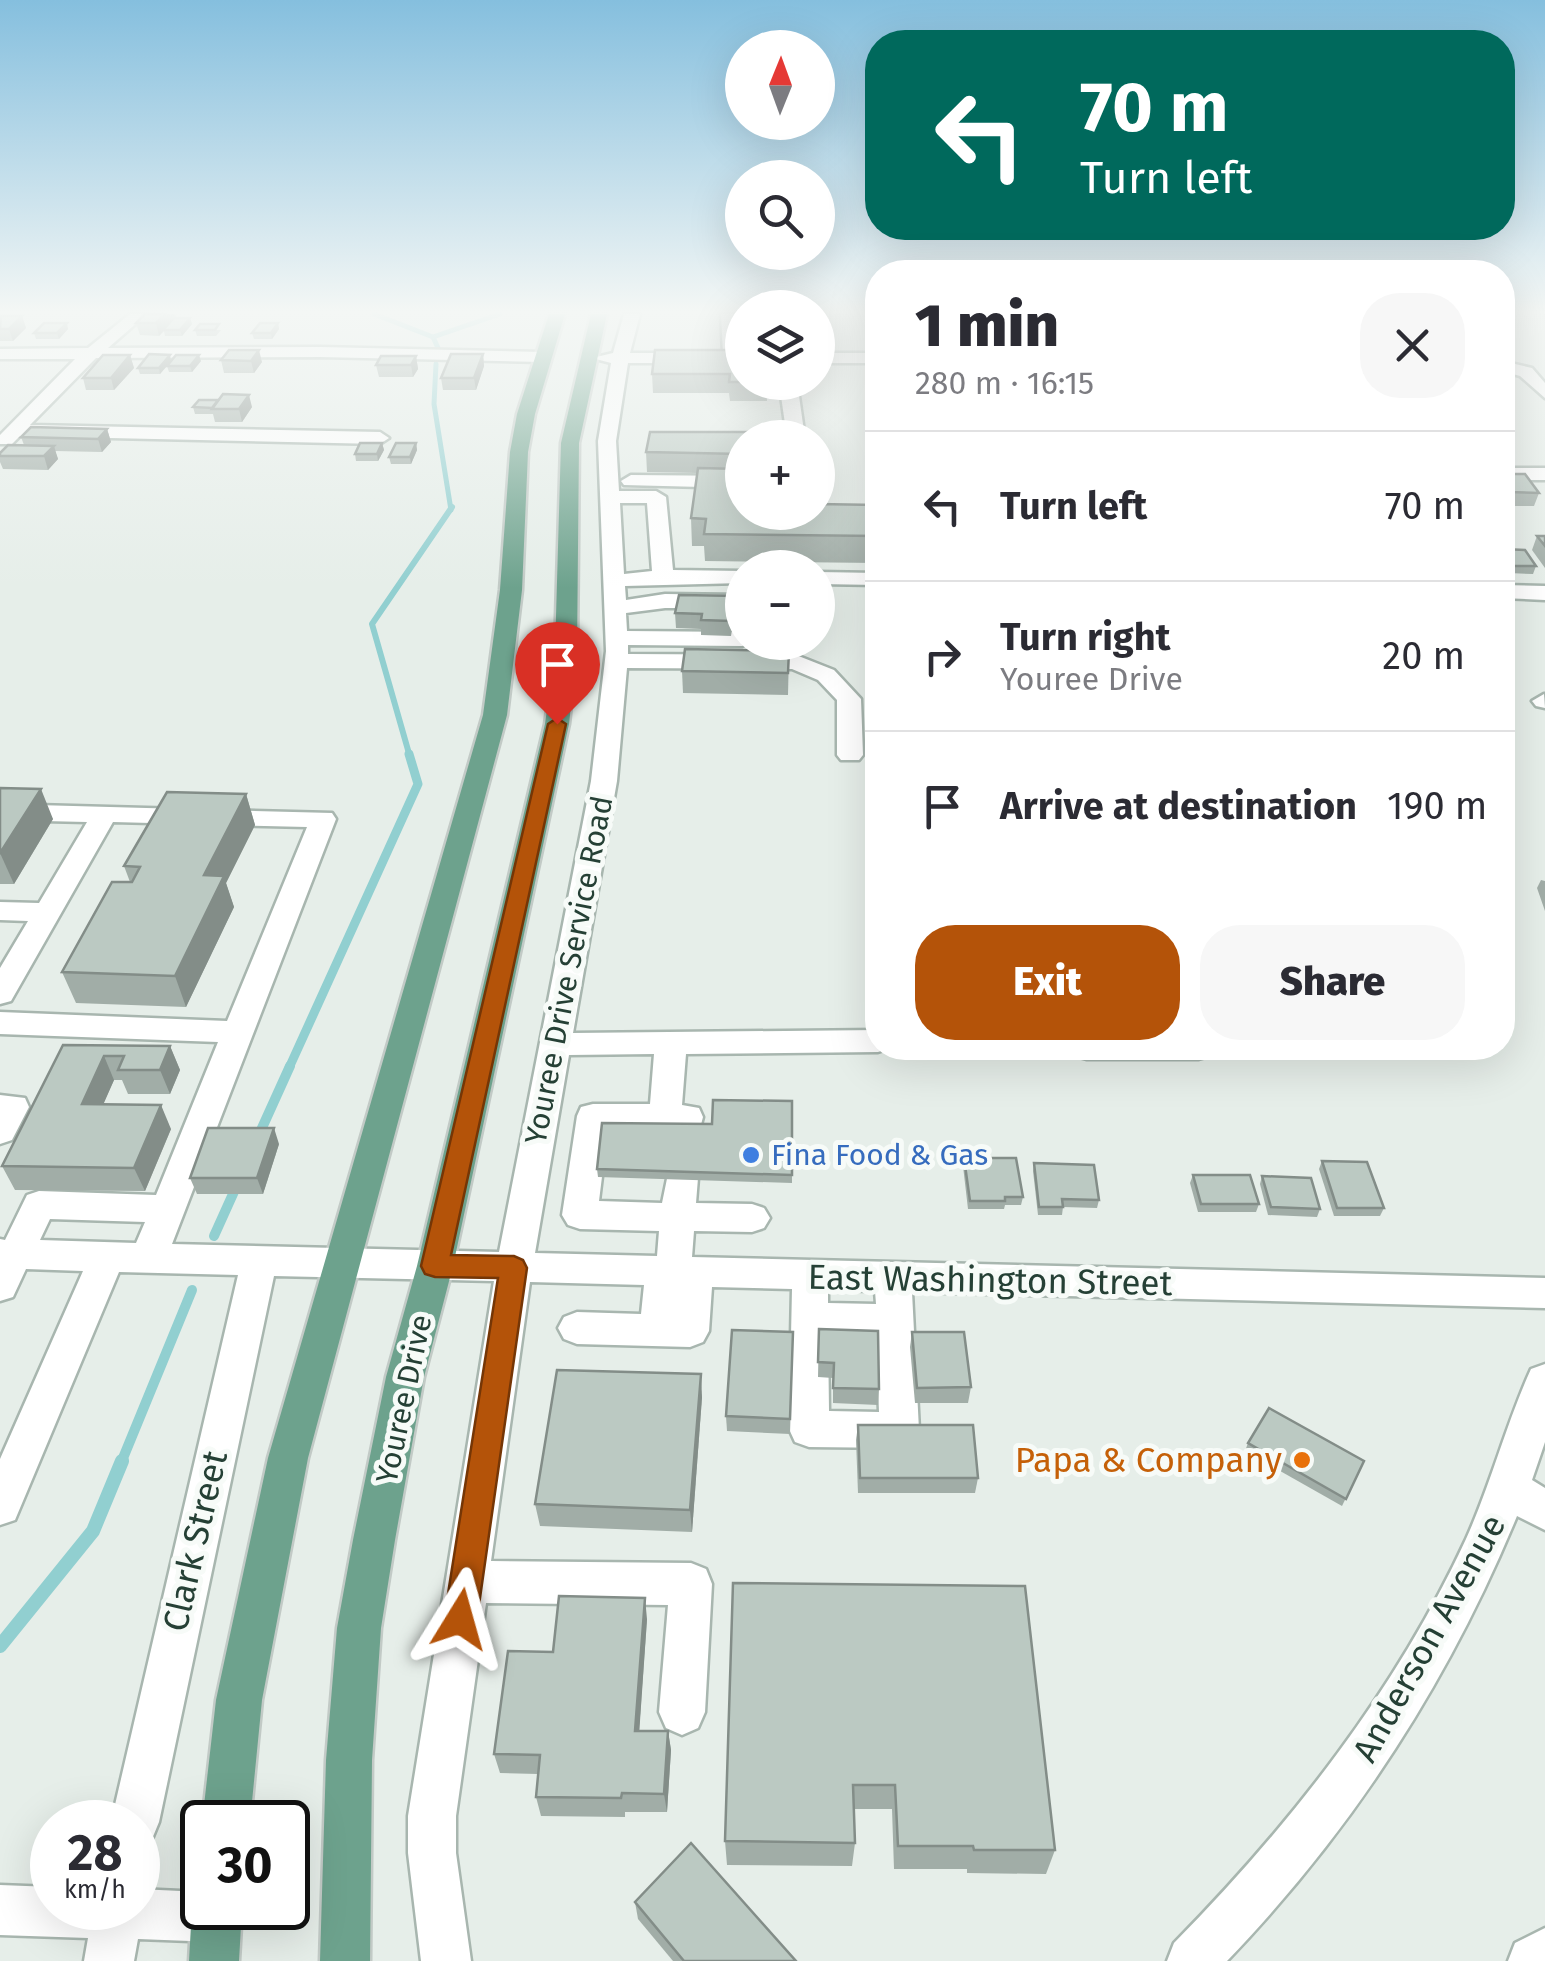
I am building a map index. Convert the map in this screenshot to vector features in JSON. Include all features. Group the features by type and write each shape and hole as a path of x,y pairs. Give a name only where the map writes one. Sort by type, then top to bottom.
{"main road":[{"name":"Youree Drive","path":"228,1800 239,1700 288,1458 495,715 511,590 519,452 547,406"},
{"name":"Youree Drive","path":"345,1961 348,1760 359,1628 405,1377 435,1266 557,724 567,618 573,406"}],"street":[{"path":"0,446 39,406"},
{"name":"Youree Drive Service Road","path":"446,1961 432,1853 432,1816 514,1268 604,781 616,608 608,442 594,406"},
{"path":"14,430 380,438"},
{"path":"1515,474 1545,474"},
{"path":"609,489 725,483"},
{"path":"609,489 654,496 664,492 725,493"},
{"path":"654,496 664,576"},
{"path":"614,581 664,576 725,577"},
{"path":"835,578 865,579"},
{"path":"1515,592 1545,593"},
{"path":"616,608 666,601 725,602"},
{"path":"659,638 666,601"},
{"path":"616,649 659,638 725,646"},
{"path":"616,649 725,646"},
{"path":"788,660 826,674 849,700 850,754"},
{"path":"0,812 323,819 148,1258"},
{"path":"0,994 104,816"},
{"path":"0,911 46,912"},
{"path":"0,1023 238,1032"},
{"path":"671,1041 675,1124 593,1116 580,1215 752,1218"},
{"path":"554,1044 865,1042"},
{"path":"0,1106 13,1107 0,1131"},
{"path":"534,1153 588,1154"},
{"path":"577,1328 674,1330 681,1178"},
{"path":"5,1265 39,1205 167,1208"},
{"path":"5,1265 107,1256 342,1262"},
{"path":"0,1506 107,1256"},
{"name":"Clark Street","path":"140,1800 259,1260"},
{"name":"East Washington Street","path":"342,1262 1545,1293"},
{"path":"810,1275 808,1429 899,1430 892,1277"},
{"path":"810,1318 895,1320"},
{"name":"Anderson Avenue","path":"1192,1961 1248,1906 1347,1786 1387,1727 1472,1571 1527,1500 1545,1381"},
{"path":"466,1582 691,1584 682,1712"},
{"path":"0,1910 30,1915"},
{"path":"1533,1961 1545,1953"}],"building":[{"path":"215,406 241,406 239,409 212,409"},
{"path":"31,427 107,429 98,439 21,437"},
{"path":"650,432 725,432 725,454 646,452"},
{"path":"360,443 382,443 377,454 355,454"},
{"path":"396,443 416,443 410,457 389,457"},
{"path":"8,445 54,446 44,456 0,456"},
{"path":"698,468 725,469 725,530 835,530 835,504 865,505 865,536 704,534 706,519 691,518"},
{"path":"1515,474 1525,474 1539,493 1515,492"},
{"path":"1515,550 1525,550 1536,566 1515,566"},
{"path":"679,595 725,596 725,621 701,620 702,614 675,613"},
{"path":"685,649 725,650 725,660 789,660 788,673 682,671"},
{"path":"0,788 41,789 0,853"},
{"path":"167,792 246,794 204,875 224,876 175,976 62,972 112,882 132,882 140,867 124,866"},
{"path":"63,1045 170,1046 160,1070 118,1070 124,1056 104,1056 82,1104 161,1105 134,1168 2,1166"},
{"path":"713,1100 792,1101 792,1175 597,1169 602,1123 712,1124"},
{"path":"208,1128 274,1128 257,1178 190,1178"},
{"path":"964,1158 1016,1158 1023,1197 970,1201"},
{"path":"1322,1161 1367,1162 1384,1208 1337,1208"},
{"path":"1034,1163 1094,1165 1099,1200 1062,1199 1063,1207 1039,1207"},
{"path":"1193,1175 1250,1175 1259,1204 1201,1204"},
{"path":"1262,1176 1311,1178 1320,1209 1271,1207"},
{"path":"819,1329 878,1331 879,1389 833,1388 834,1363 818,1362"},
{"path":"732,1330 793,1332 790,1419 726,1416"},
{"path":"912,1332 964,1332 971,1387 917,1388"},
{"path":"557,1370 701,1374 690,1510 535,1504"},
{"name":"Papa & Company","path":"1269,1408 1364,1461 1346,1499 1248,1443"},
{"path":"858,1425 973,1425 978,1478 860,1478"},
{"path":"733,1583 1025,1586 1055,1850 898,1846 895,1785 853,1785 855,1843 725,1841"},
{"path":"559,1596 645,1598 635,1731 668,1731 664,1794 536,1797 540,1755 494,1754 508,1651 553,1652"},
{"path":"691,1843 796,1961 684,1961 635,1902"}],"waterway":[{"path":"434,406 451,509"},
{"path":"410,757 372,624 451,509"},
{"path":"289,1068 418,784 409,754"},
{"path":"257,1139 290,1066"},
{"path":"214,1236 237,1185"},
{"path":"121,1463 192,1290"},
{"path":"0,1646 93,1531 122,1461"}],"place":[{"name":"Fina Food & Gas","path":"751,1155"},
{"name":"Papa & Company","path":"1302,1460"}],"route":[{"path":"460,1619 514,1268 435,1266 557,724"}]}
